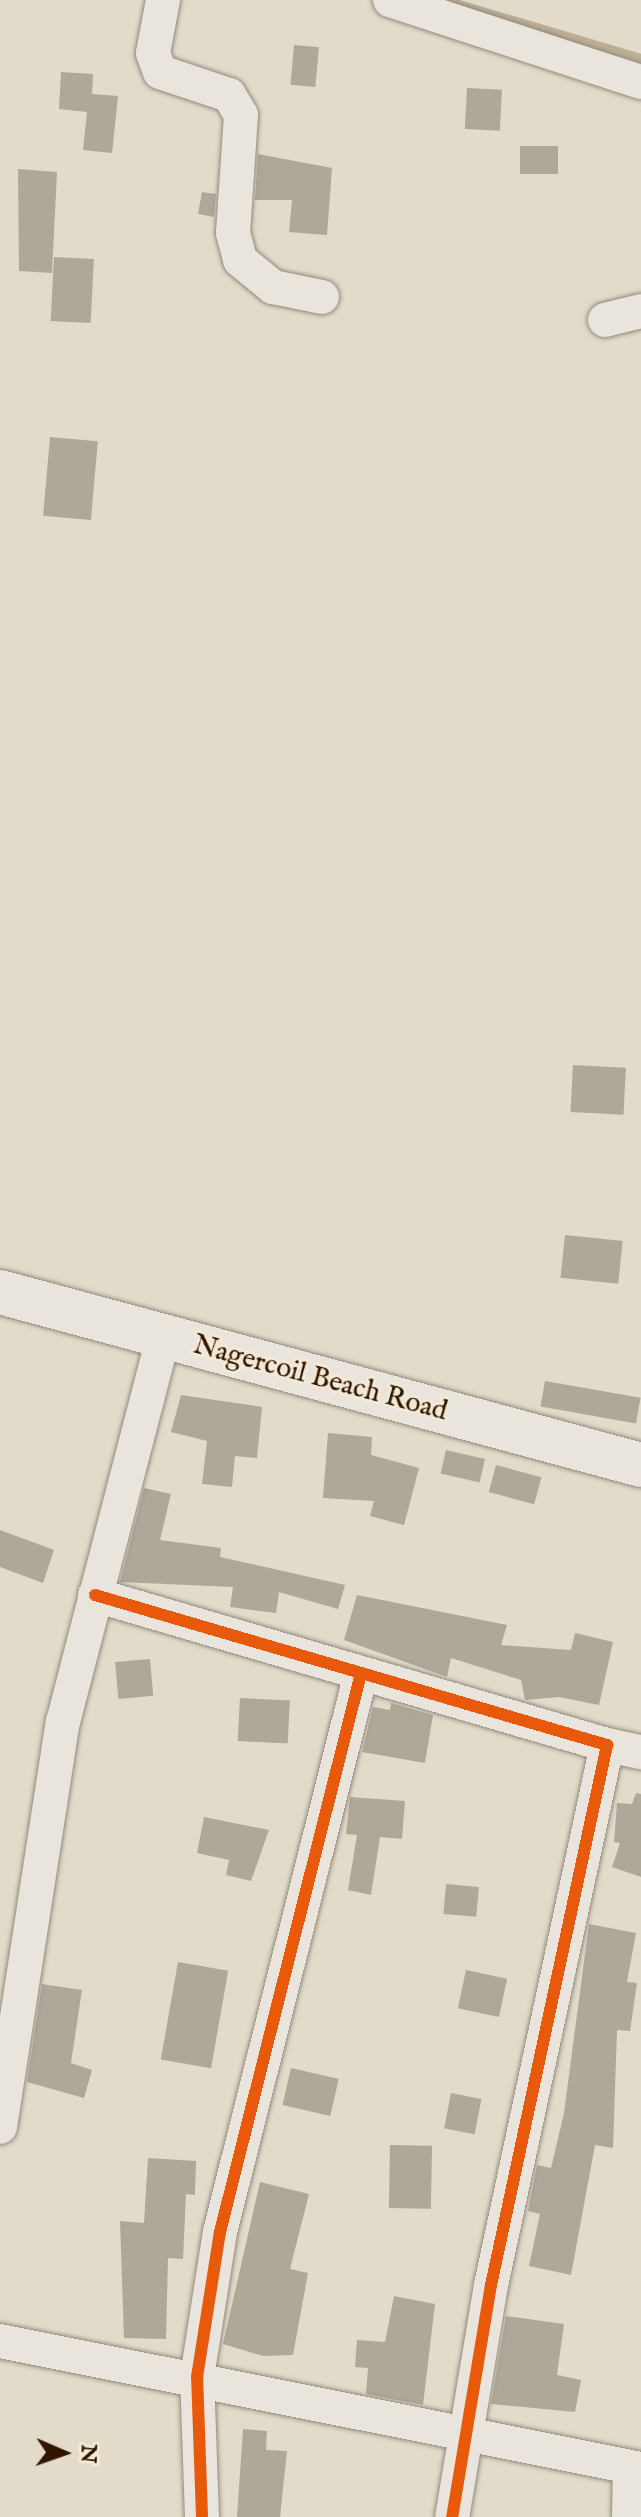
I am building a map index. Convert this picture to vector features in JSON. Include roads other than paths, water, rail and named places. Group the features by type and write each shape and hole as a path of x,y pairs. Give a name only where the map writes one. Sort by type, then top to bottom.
{"main road":[{"name":"Nagercoil Beach Road","path":"0,1292 641,1465"}],"street":[{"path":"163,0 153,53 160,72 229,95 241,115 233,220 240,260 273,287 322,297"},
{"path":"390,0 641,82"},
{"path":"605,320 641,311"},
{"path":"0,2127 63,1722 163,1337"},
{"path":"95,1595 360,1677 641,1752"},
{"path":"202,2517 197,2377 220,2232 360,1677"},
{"path":"452,2517 464,2433 607,1745"},
{"path":"0,2341 197,2377 635,2468 629,2517"}],"waterway":[{"path":"445,0 641,58"}]}
